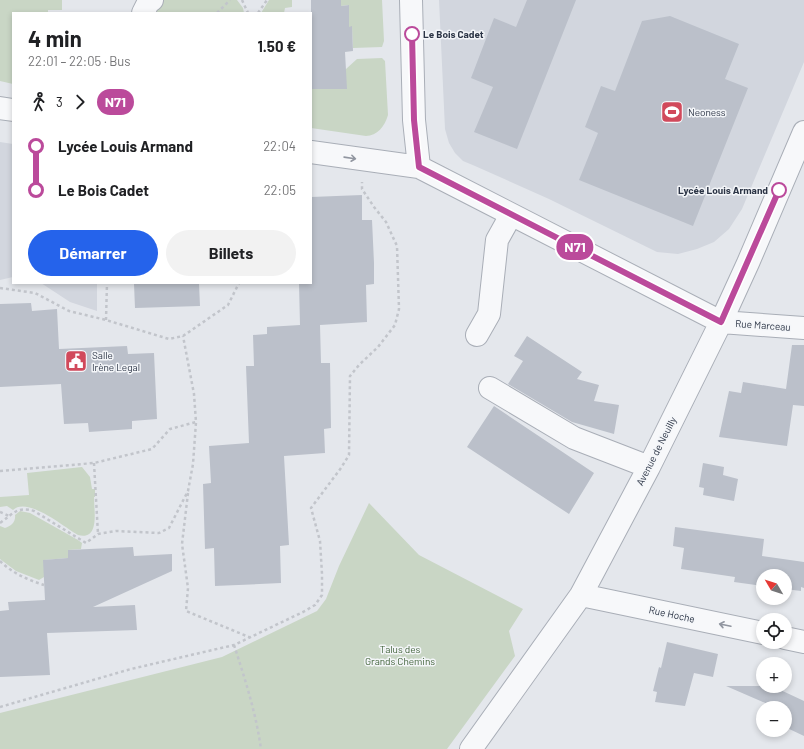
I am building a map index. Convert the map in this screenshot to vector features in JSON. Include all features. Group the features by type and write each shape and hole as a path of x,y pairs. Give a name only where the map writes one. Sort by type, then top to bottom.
{"street":[{"path":"143,12 148,2 152,0"},
{"path":"411,0 414,120 419,167"},
{"path":"0,108 12,110"},
{"name":"Avenue de Neuilly","path":"472,749 581,595 649,467 721,322 804,132"},
{"path":"312,152 419,167 721,322"},
{"path":"477,335 489,314 497,240 511,214"},
{"name":"Rue Marceau","path":"721,322 804,328"},
{"path":"490,388 574,438 649,467"},
{"name":"Rue Hoche","path":"581,595 756,632"},
{"path":"792,639 804,642"}],"path":[{"path":"218,12 230,0"},
{"path":"242,0 248,12"},
{"path":"259,12 267,0"},
{"path":"0,707 131,670 234,645 304,612 315,605 322,595 320,541 311,508 342,468 349,455 350,376 359,365 378,348 395,325 399,309 397,246 386,222 362,189 362,159"},
{"path":"106,320 107,284"},
{"path":"0,288 35,293 69,311 106,320 169,339 183,336 228,305 238,284"},
{"path":"183,336 194,394 196,422 193,464 182,544 188,588 186,611 249,637"},
{"path":"0,471 94,463 152,449 170,429 196,422"},
{"path":"94,463 98,534"},
{"path":"0,523 18,509 26,508 34,511 86,543 98,534 116,531 159,533 169,528 189,488"},
{"path":"0,512 9,516"},
{"path":"0,561 26,579 44,585"},
{"path":"234,645 249,692 261,749"}],"shaded area":[{"path":"439,0 804,0 804,62 742,209 729,229 714,242 697,249 678,254 657,252 549,199 463,161 455,153 449,143 445,129"},
{"path":"0,142 12,144 12,277 0,280"},
{"path":"43,284 97,284 97,311 70,302"}],"green space":[{"path":"0,0 62,0 62,10 48,10 48,12 12,12 12,84 0,81"},
{"path":"161,0 237,0 243,8 244,12 151,12"},
{"path":"269,0 292,0 292,7 285,8 284,12 262,12"},
{"path":"341,0 382,0 384,41 382,47 353,48 352,27 346,27 348,5 341,6"},
{"path":"382,58 385,61 388,115 385,123 380,130 370,136 312,128 312,89 346,89 346,69 357,59"},
{"path":"82,467 90,477 92,489 95,489 95,517 93,529 90,534 85,536 78,535 46,514 27,507 19,507 13,510 7,506 0,507 0,497 29,495 27,473"},
{"name":"Talus des Grands Chemins","path":"369,503 419,555 523,609 509,631 515,656 447,749 0,749 0,713 222,657 317,611 326,599 339,566"},
{"path":"20,511 30,513 78,540 82,543 81,549 68,550 68,558 44,560 44,577 39,580 16,571 0,559 0,526 5,528 11,525 15,520 15,515"}],"building":[{"path":"311,0 341,0 341,6 349,5 349,27 352,26 353,51 345,52 347,89 312,89"},
{"path":"527,0 576,0 517,149 474,132 493,87 471,78 494,18 516,27"},
{"name":"Neoness","path":"670,16 739,44 725,79 748,88 693,226 579,180 598,133 585,127 601,86 615,91 642,21"},
{"path":"362,195 362,220 372,220 374,263 374,284 366,285 367,322 320,325 321,363 330,363 331,428 324,429 325,453 284,456 289,545 280,546 281,583 215,586 214,548 205,549 203,484 211,483 209,446 249,443 246,366 254,366 253,335 267,334 267,327 300,325 299,284 312,284 312,197"},
{"path":"134,284 199,284 200,306 135,308"},
{"path":"31,303 32,311 57,309 59,349 127,346 128,354 154,353 157,419 132,421 132,429 89,432 88,423 64,424 61,384 0,387 0,304"},
{"path":"527,336 582,372 577,379 599,385 594,401 619,405 614,434 572,422 508,384 523,361 514,356"},
{"path":"792,345 804,345 804,406 793,405 787,446 719,437 729,391 741,393 743,382 786,389"},
{"path":"494,406 594,473 569,514 467,447"},
{"path":"703,463 724,467 723,475 738,479 734,501 703,495 704,488 699,487"},
{"path":"675,527 764,539 762,556 804,562 804,588 801,587 801,591 792,590 792,569 756,569 756,585 734,582 735,577 681,569 684,548 673,546"},
{"path":"133,547 134,556 172,554 172,571 93,607 135,605 137,630 47,633 50,675 0,677 0,611 9,610 8,602 45,600 43,560 68,558 68,550"},
{"path":"667,642 718,654 713,677 694,673 685,706 655,702 657,692 653,691 659,667 661,668"},
{"path":"726,686 756,686 756,693 787,693 804,701 804,736 792,730 792,701 761,701"}],"bus line":[{"name":"N71","path":"412,34 414,120 419,167 721,322 779,190"}],"place":[{"name":"Le Bois Cadet","path":"412,34"},
{"name":"Neoness","path":"672,112"},
{"name":"Lycée Louis Armand","path":"779,190"},
{"name":"Salle Irène Legal","path":"76,361"}]}
